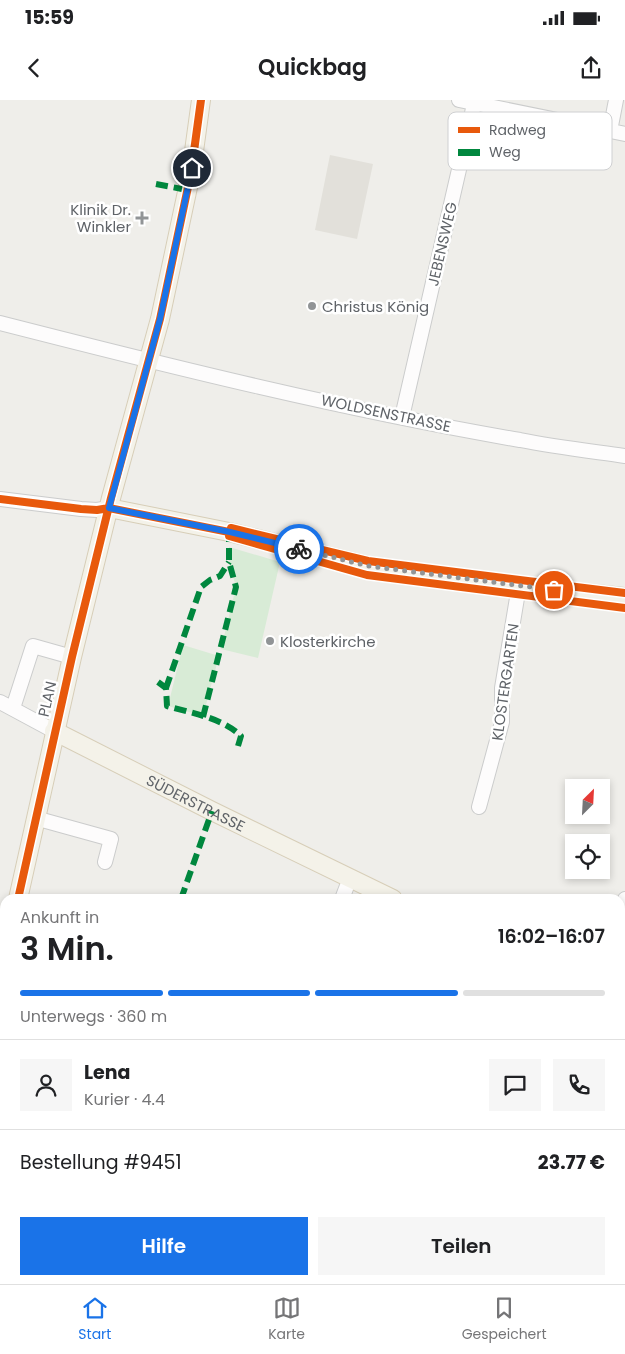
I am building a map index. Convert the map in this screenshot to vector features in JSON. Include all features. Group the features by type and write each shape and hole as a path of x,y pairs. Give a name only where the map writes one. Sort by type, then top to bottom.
{"main road":[{"name":"PLAN","path":"19,894 72,657 109,508 160,319 187,190 201,100"},
{"path":"109,508 230,532 368,566 519,586 625,597"},
{"name":"SÜDERSTRASSE","path":"54,731 380,894"}],"street":[{"path":"459,100 522,112"},
{"path":"612,121 616,100"},
{"path":"612,131 625,134"},
{"name":"JEBENSWEG","path":"402,417 459,170"},
{"name":"WOLDSENSTRASSE","path":"0,323 148,360 402,417 520,440 625,456"},
{"path":"0,499 81,510 109,508"},
{"name":"KLOSTERGARTEN","path":"479,807 502,722 502,688 519,586"},
{"path":"6,705 33,646 72,657"},
{"name":"SÜDERSTRASSE","path":"6,705 54,731"},
{"path":"36,818 111,839 105,862"},
{"path":"344,894 350,878"}],"shaded area":[{"path":"330,155 373,164 357,239 315,230"}],"green space":[{"path":"229,547 280,562 258,658 221,649 236,587 229,562"},
{"path":"183,645 219,656 203,716 168,706"}],"marked path":[{"path":"156,184 187,190"},
{"path":"203,717 236,587 229,562 229,532"},
{"path":"166,688 201,587 210,580 220,576 229,562"},
{"path":"158,682 166,688 167,706 216,720 234,730 241,736 238,746"},
{"path":"183,894 212,811"}],"cycle path":[{"path":"19,894 72,657 111,498 160,319 191,173 201,100"},
{"path":"0,499 81,509 97,510 109,508 229,532"},
{"path":"231,528 368,561 625,593"},
{"path":"229,532 229,536 367,575 625,608"}],"way so far":[{"path":"299,549 368,566 554,590"}],"place":[{"name":"Klinik Dr. Winkler","path":"142,218"},
{"name":"Christus König","path":"312,306"},
{"name":"Klosterkirche","path":"270,641"}],"route":[{"path":"192,168 153,349 148,360 109,508 230,532 299,549"}]}
